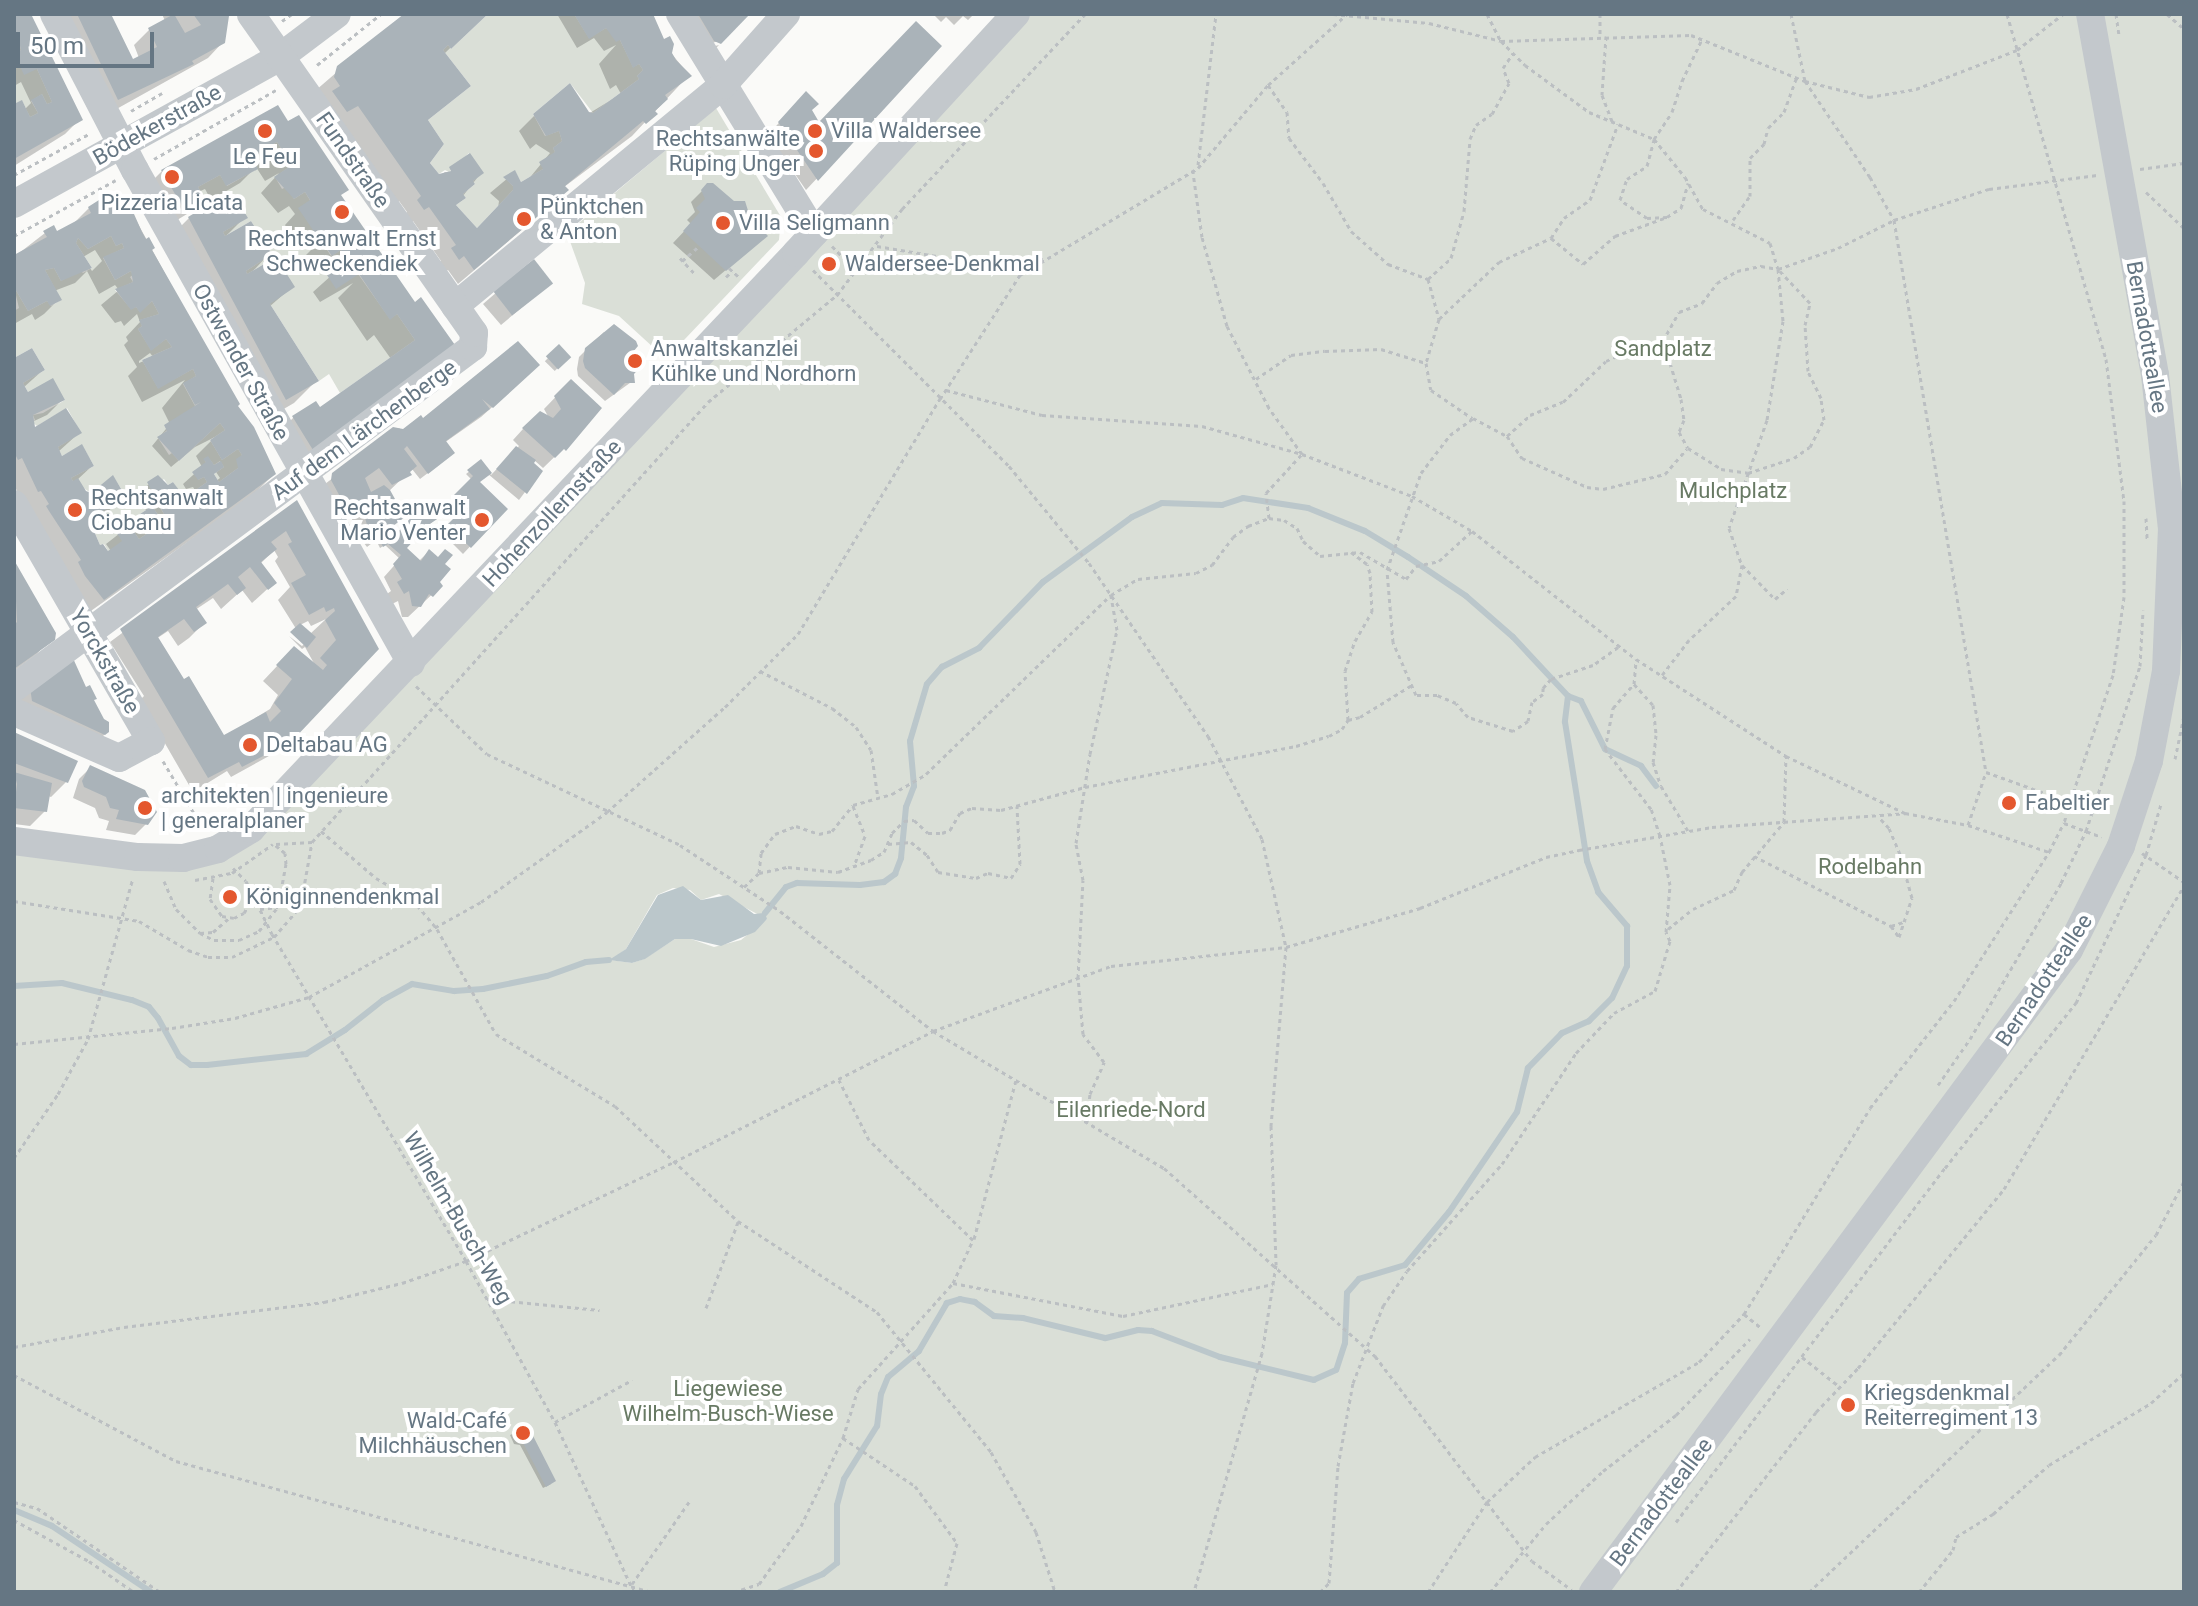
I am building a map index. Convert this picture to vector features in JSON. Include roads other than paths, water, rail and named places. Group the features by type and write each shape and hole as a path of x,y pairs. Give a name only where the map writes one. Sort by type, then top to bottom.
{"street":[{"name":"Ostwender Straße","path":"54,14 135,170 406,667"},
{"name":"Bödekerstraße","path":"14,204 116,133 337,14"},
{"path":"680,14 809,239"},
{"path":"455,306 723,85 786,14"},
{"name":"Hohenzollernstraße","path":"14,841 138,857 183,858 211,852 244,834 271,812 1016,14"},
{"name":"Bernadotteallee","path":"1593,1592 2053,972 2090,913 2121,846 2149,761 2166,671 2172,529 2155,375 2090,14"},
{"name":"Fundstraße","path":"273,46 455,306"},
{"name":"Auf dem Lärchenberge","path":"14,688 466,355 473,347 474,333 455,306"},
{"name":"Yorckstraße","path":"14,504 151,741 119,758 14,712"}],"waterway":[{"path":"765,913 786,887 797,883 860,885 884,882 895,874 901,858 906,807 914,786 910,741 927,684 942,667 979,648 1043,582 1132,517 1162,503 1222,505 1243,498 1308,508 1365,531 1408,557 1466,596 1513,637 1568,696 1565,722 1587,861 1598,892 1627,926 1627,966 1612,998 1589,1021 1562,1033 1528,1068 1517,1112 1449,1212 1405,1265 1359,1279 1347,1293 1345,1343 1336,1370 1314,1380 1220,1357 1152,1331 1138,1330 1105,1338 1023,1318 994,1316 975,1302 960,1299 947,1303 919,1351 888,1377 881,1394 877,1426 844,1479 837,1505 837,1563 823,1574 780,1592"},
{"path":"1568,696 1581,701 1605,749 1641,766 1656,786"},
{"path":"14,986 62,983 132,1000 149,1007 179,1056 191,1065 207,1065 306,1054 345,1030 383,1000 412,984 454,991 483,989 547,976 586,962 609,960"},
{"path":"14,1510 52,1526 151,1592"}],"place":[{"name":"Le Feu","path":"265,131"},
{"name":"Villa Waldersee","path":"815,131"},
{"name":"Rechtsanwälte Rüping Unger","path":"816,151"},
{"name":"Pizzeria Licata","path":"172,177"},
{"name":"Rechtsanwalt Ernst Schweckendiek","path":"342,212"},
{"name":"Pünktchen & Anton","path":"524,219"},
{"name":"Villa Seligmann","path":"723,223"},
{"name":"Waldersee-Denkmal","path":"829,264"},
{"name":"Anwaltskanzlei Kühlke und Nordhorn","path":"635,361"},
{"name":"Rechtsanwalt Ciobanu","path":"75,510"},
{"name":"Rechtsanwalt Mario Venter","path":"482,520"},
{"name":"Deltabau AG","path":"250,745"},
{"name":"Fabeltier","path":"2009,803"},
{"name":"architekten | ingenieure | generalplaner","path":"145,808"},
{"name":"Königinnendenkmal","path":"230,897"},
{"name":"Kriegsdenkmal Reiterregiment 13","path":"1848,1405"},
{"name":"Wald-Café Milchhäuschen","path":"523,1433"}],"park label":[{"name":"Sandplatz","path":"1663,349"},
{"name":"Mulchplatz","path":"1733,491"},
{"name":"Rodelbahn","path":"1870,867"},
{"name":"Eilenriede-Nord","path":"1131,1110"},
{"name":"Liegewiese Wilhelm-Busch-Wiese","path":"728,1400"}]}
